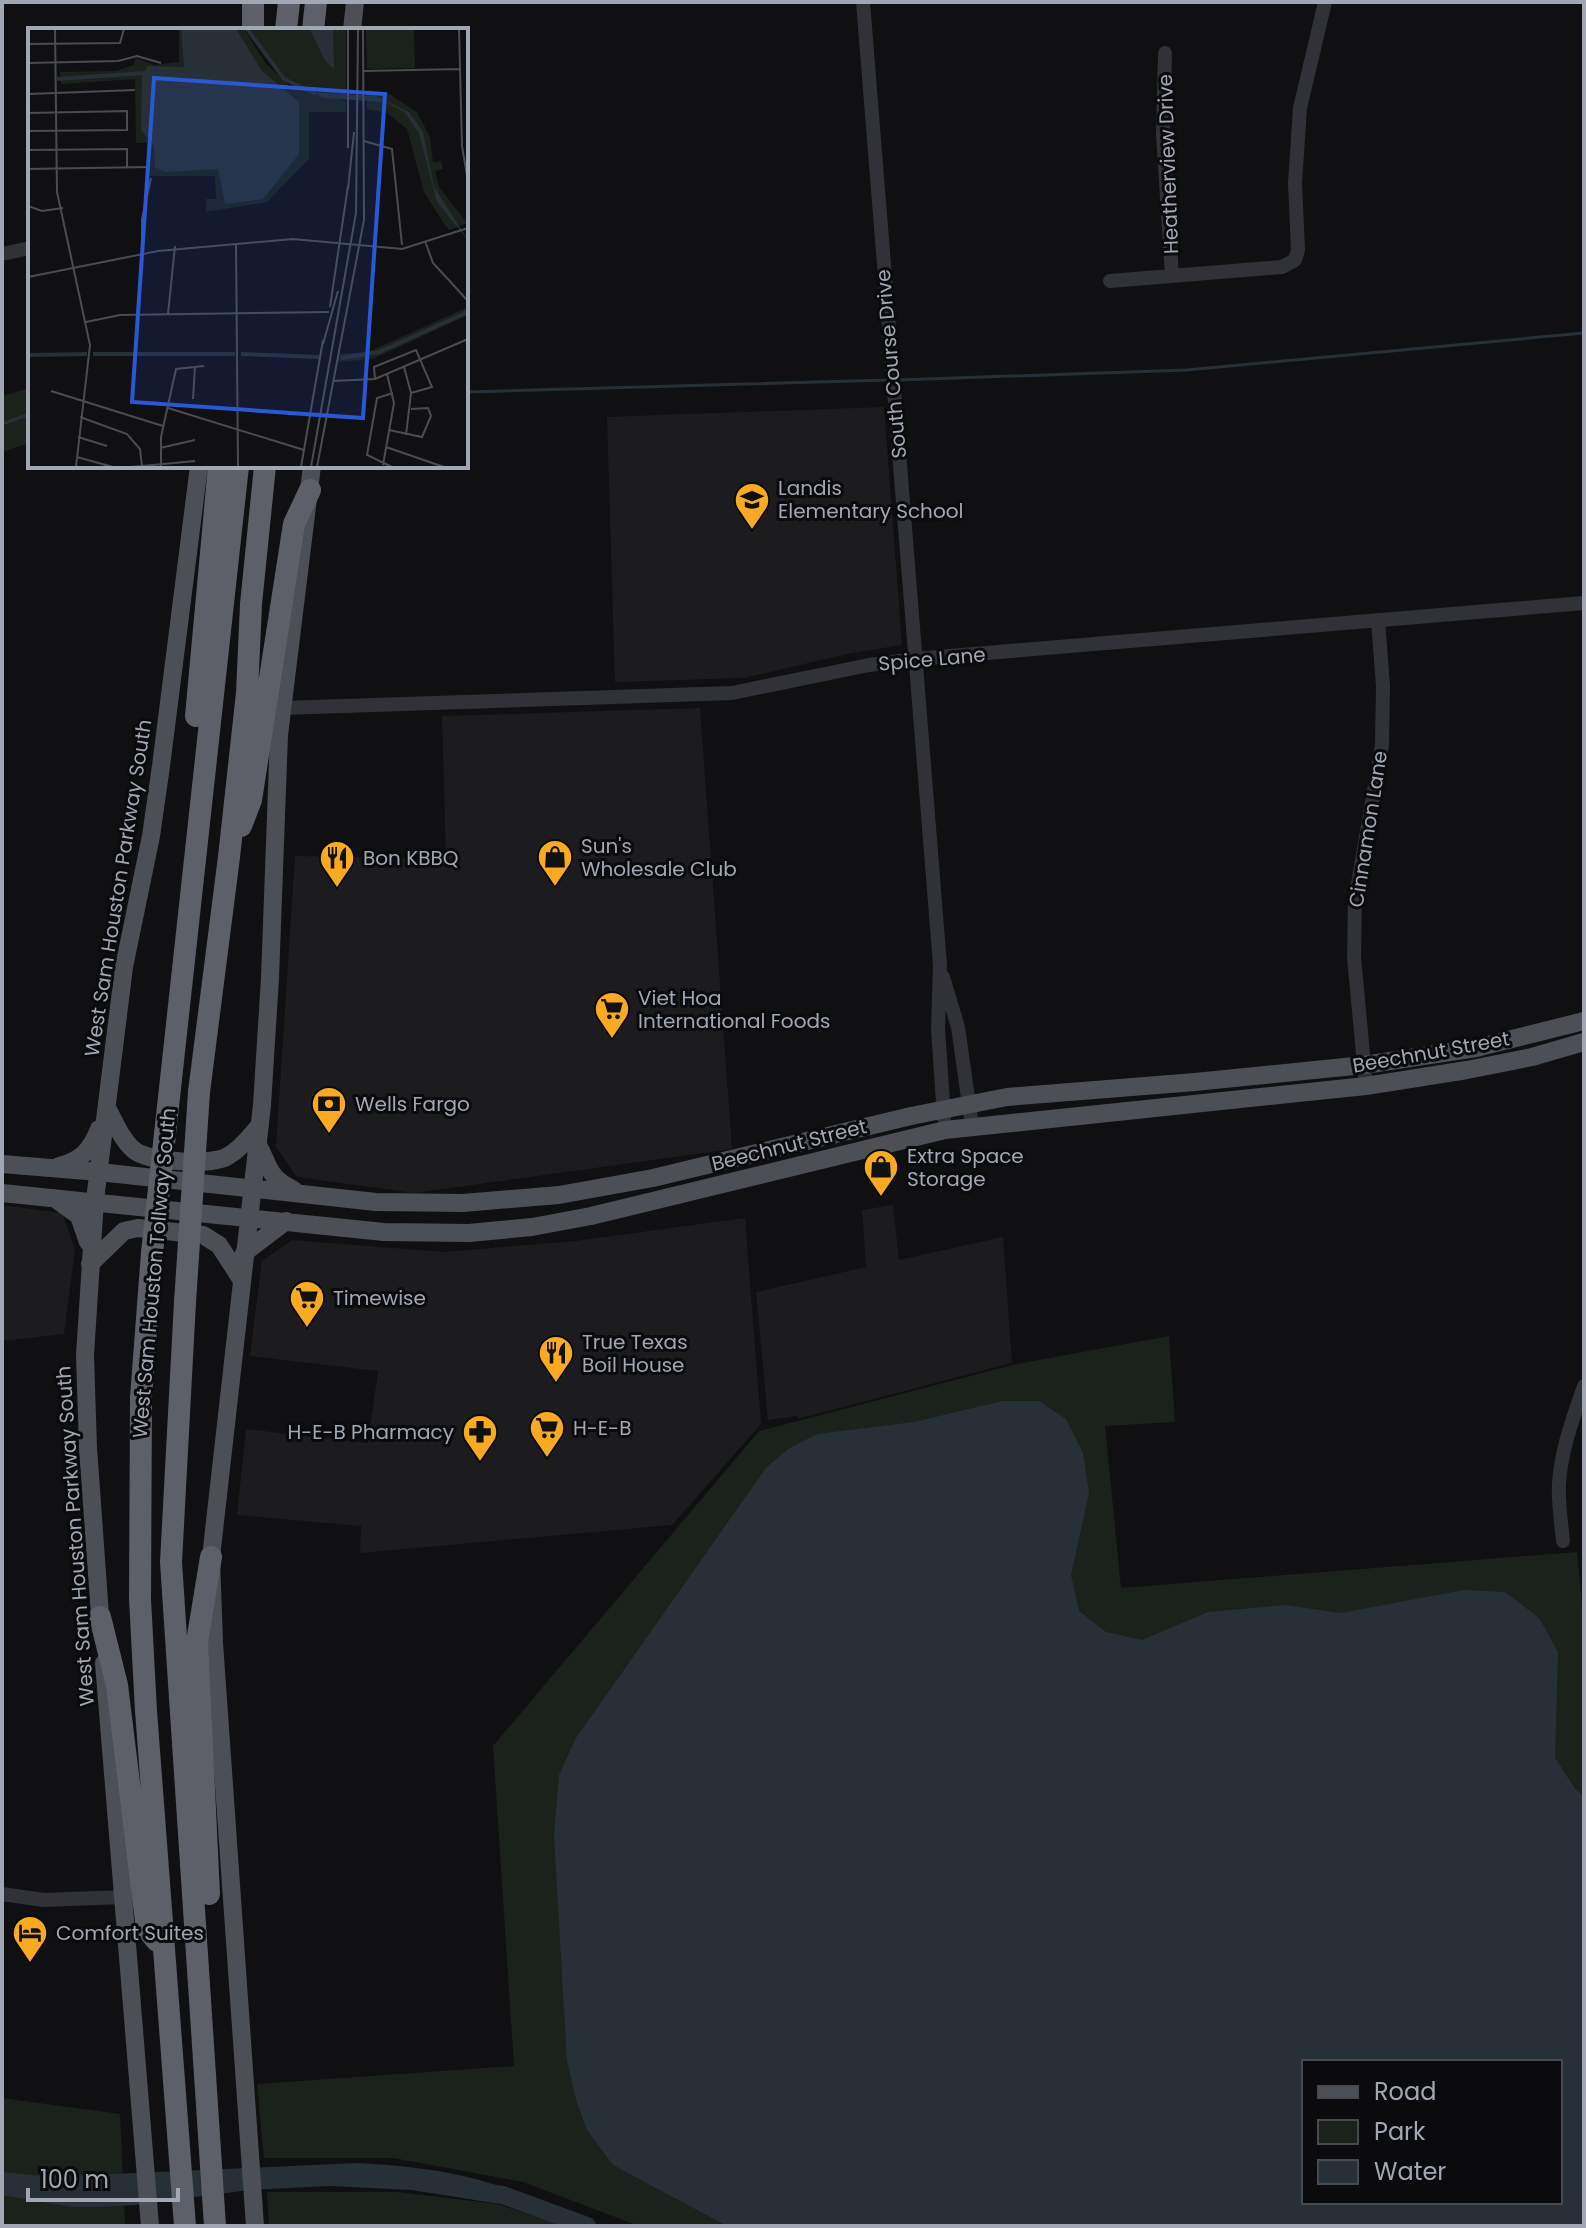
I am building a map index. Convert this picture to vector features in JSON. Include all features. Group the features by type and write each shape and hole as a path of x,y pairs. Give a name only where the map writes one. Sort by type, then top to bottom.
{"highway":[{"path":"253,2 253,28"},
{"path":"286,28 289,2"},
{"path":"313,28 316,2"},
{"path":"208,742 196,717 219,468"},
{"name":"West Sam Houston Tollway South","path":"185,2222 143,1673 139,1563 141,1397 152,1253 238,468"},
{"name":"West Sam Houston Tollway South","path":"214,2222 171,1562 199,1092 247,693 251,604 265,468"},
{"path":"229,857 251,800 294,524 310,490"},
{"path":"198,1954 209,1898 197,1642 211,1557"},
{"path":"100,1617 117,1685 147,1929 164,1951"}],"main road":[{"path":"243,28 246,2"},
{"path":"352,28 355,2"},
{"name":"West Sam Houston Parkway South","path":"150,2224 100,1617 85,1355 95,1200 124,967 151,836 199,468"},
{"path":"254,2220 214,1643 211,1557 259,1134 270,978 282,708 312,468"},
{"name":"Beechnut Street","path":"2,1164 308,1196 425,1204 559,1195 727,1162 969,1103 1364,1065 1476,1048 1584,1021"},
{"name":"Beechnut Street","path":"2,1193 95,1200 384,1232 439,1234 502,1230 563,1222 945,1130 1366,1086 1532,1057 1584,1042"},
{"path":"1195,1082 1196,1105"},
{"path":"107,1108 135,1151 169,1159 201,1162 228,1157 259,1134"},
{"path":"50,1168 77,1160 92,1147 107,1108"},
{"path":"259,1134 266,1166 276,1180 308,1196"},
{"path":"727,1162 733,1181"},
{"path":"559,1195 563,1222"},
{"path":"52,1197 79,1216 84,1224 90,1258 124,1231 138,1228 203,1235 219,1245 241,1279"},
{"path":"244,1253 286,1221"}],"street":[{"name":"South Course Drive","path":"863,2 940,965 938,1028 945,1130"},
{"path":"1110,281 1282,267 1295,260 1298,250 1296,158 1300,108 1325,2"},
{"name":"Heatherview Drive","path":"1165,53 1163,134 1172,276"},
{"path":"2,254 28,248"},
{"name":"Spice Lane","path":"282,708 722,694 915,659 1584,603"},
{"name":"Cinnamon Lane","path":"1366,1086 1354,957 1354,913 1360,860 1374,800 1382,745 1383,686 1378,620"},
{"name":"South Course Drive","path":"940,965 958,1027 972,1126"},
{"path":"1563,1541 1558,1486 1569,1427 1584,1386"},
{"path":"2,1894 44,1900 123,1897"}],"shaded area":[{"name":"Landis Elementary School","path":"884,407 902,645 744,678 615,682 607,417"},
{"path":"700,708 732,1149 414,1193 297,1177 276,1147 295,856 446,859 442,716"},
{"path":"2,1205 62,1213 75,1249 64,1334 2,1341"},
{"path":"893,1205 899,1260 1003,1237 1012,1363 798,1419 797,1416 768,1420 756,1292 866,1267 862,1210"},
{"path":"745,1218 761,1424 672,1525 360,1553 361,1526 237,1515 246,1429 368,1443 378,1371 250,1356 262,1261 292,1240 444,1252 575,1241"}],"green space":[{"path":"28,389 28,444 2,452 2,396"},
{"path":"1169,1336 1175,1422 1105,1426 1121,1588 1577,1552 1584,1628 1584,2226 639,2226 523,2182 393,2158 264,2158 257,2084 514,2066 493,1746 759,1431 1012,1365"},
{"path":"2,2098 120,2114 125,2226 2,2226"},
{"path":"267,2192 398,2192 497,2204 564,2226 269,2226"}],"water":[{"path":"1003,1401 1039,1401 1066,1419 1083,1453 1089,1493 1071,1575 1079,1611 1106,1632 1142,1640 1208,1612 1285,1605 1341,1613 1464,1590 1505,1592 1539,1618 1558,1652 1555,1758 1576,1790 1584,1796 1584,2226 727,2226 613,2165 587,2130 567,2061 554,1836 559,1775 576,1738 766,1468 788,1449 817,1434 914,1422"},
{"path":"357,2163 429,2170 499,2186 495,2203 411,2190 329,2186 249,2190 100,2207 71,2207 2,2195 2,2172 41,2176 91,2175"}],"waterway":[{"path":"898,380 1187,370 1584,333"},
{"path":"468,392 890,380"},
{"path":"2,424 28,415"},
{"path":"476,2191 503,2195 587,2226"}],"place":[{"name":"Landis Elementary School","path":"752,531"},
{"name":"Sun's Wholesale Club","path":"555,888"},
{"name":"Bon KBBQ","path":"337,889"},
{"name":"Viet Hoa International Foods","path":"612,1040"},
{"name":"Wells Fargo","path":"329,1135"},
{"name":"Extra Space Storage","path":"881,1198"},
{"name":"Timewise","path":"307,1329"},
{"name":"True Texas Boil House","path":"556,1384"},
{"name":"H-E-B","path":"547,1459"},
{"name":"H-E-B Pharmacy","path":"480,1463"},
{"name":"Comfort Suites","path":"30,1964"}]}
